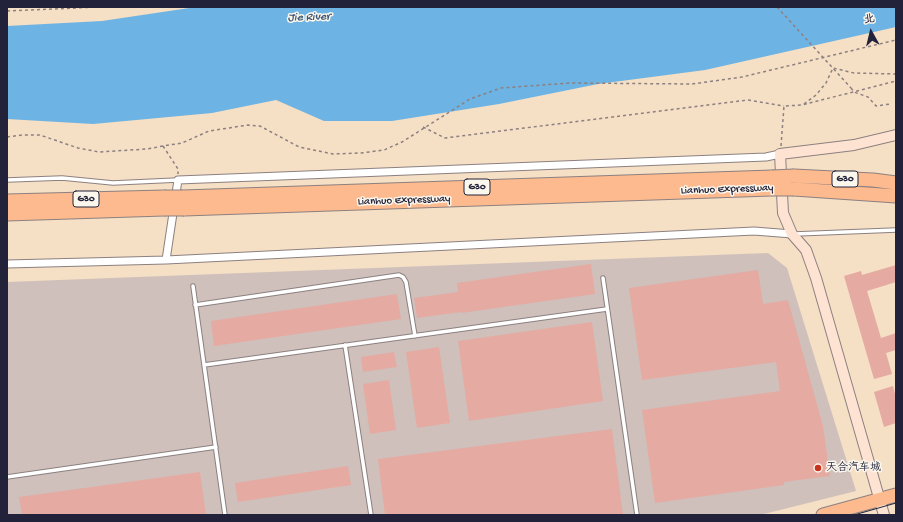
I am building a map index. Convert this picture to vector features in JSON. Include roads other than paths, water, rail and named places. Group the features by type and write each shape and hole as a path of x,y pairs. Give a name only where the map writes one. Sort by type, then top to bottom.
{"highway":[{"name":"Lianhuo Expressway","path":"7,214 184,203 794,182 873,180 896,183"},
{"name":"Lianhuo Expressway","path":"794,182 896,196"},
{"name":"Lianhuo Expressway","path":"7,201 164,204"},
{"path":"823,515 896,495"}],"street":[{"path":"166,260 178,180 766,157 854,145 896,135"},
{"path":"780,154 783,212 792,234 806,250 816,278 884,515"},
{"path":"7,264 166,260 754,230 792,234"}],"lane":[{"path":"7,180 62,178 113,183 178,180"},
{"path":"792,234 896,230"},
{"path":"196,305 399,275 403,277 406,282 415,336"},
{"path":"603,278 637,515"},
{"path":"193,286 226,515"},
{"path":"204,365 607,309"},
{"path":"345,345 371,515"},
{"path":"7,476 216,447"}],"water":[{"name":"Jie River","path":"196,7 896,7 896,27 705,70 598,84 499,104 392,121 324,121 276,100 212,113 93,124 7,119 7,26 102,21"}],"tram line":[{"path":"854,515 896,503"}],"place":[{"name":"天合汽车城","path":"818,468"}]}
